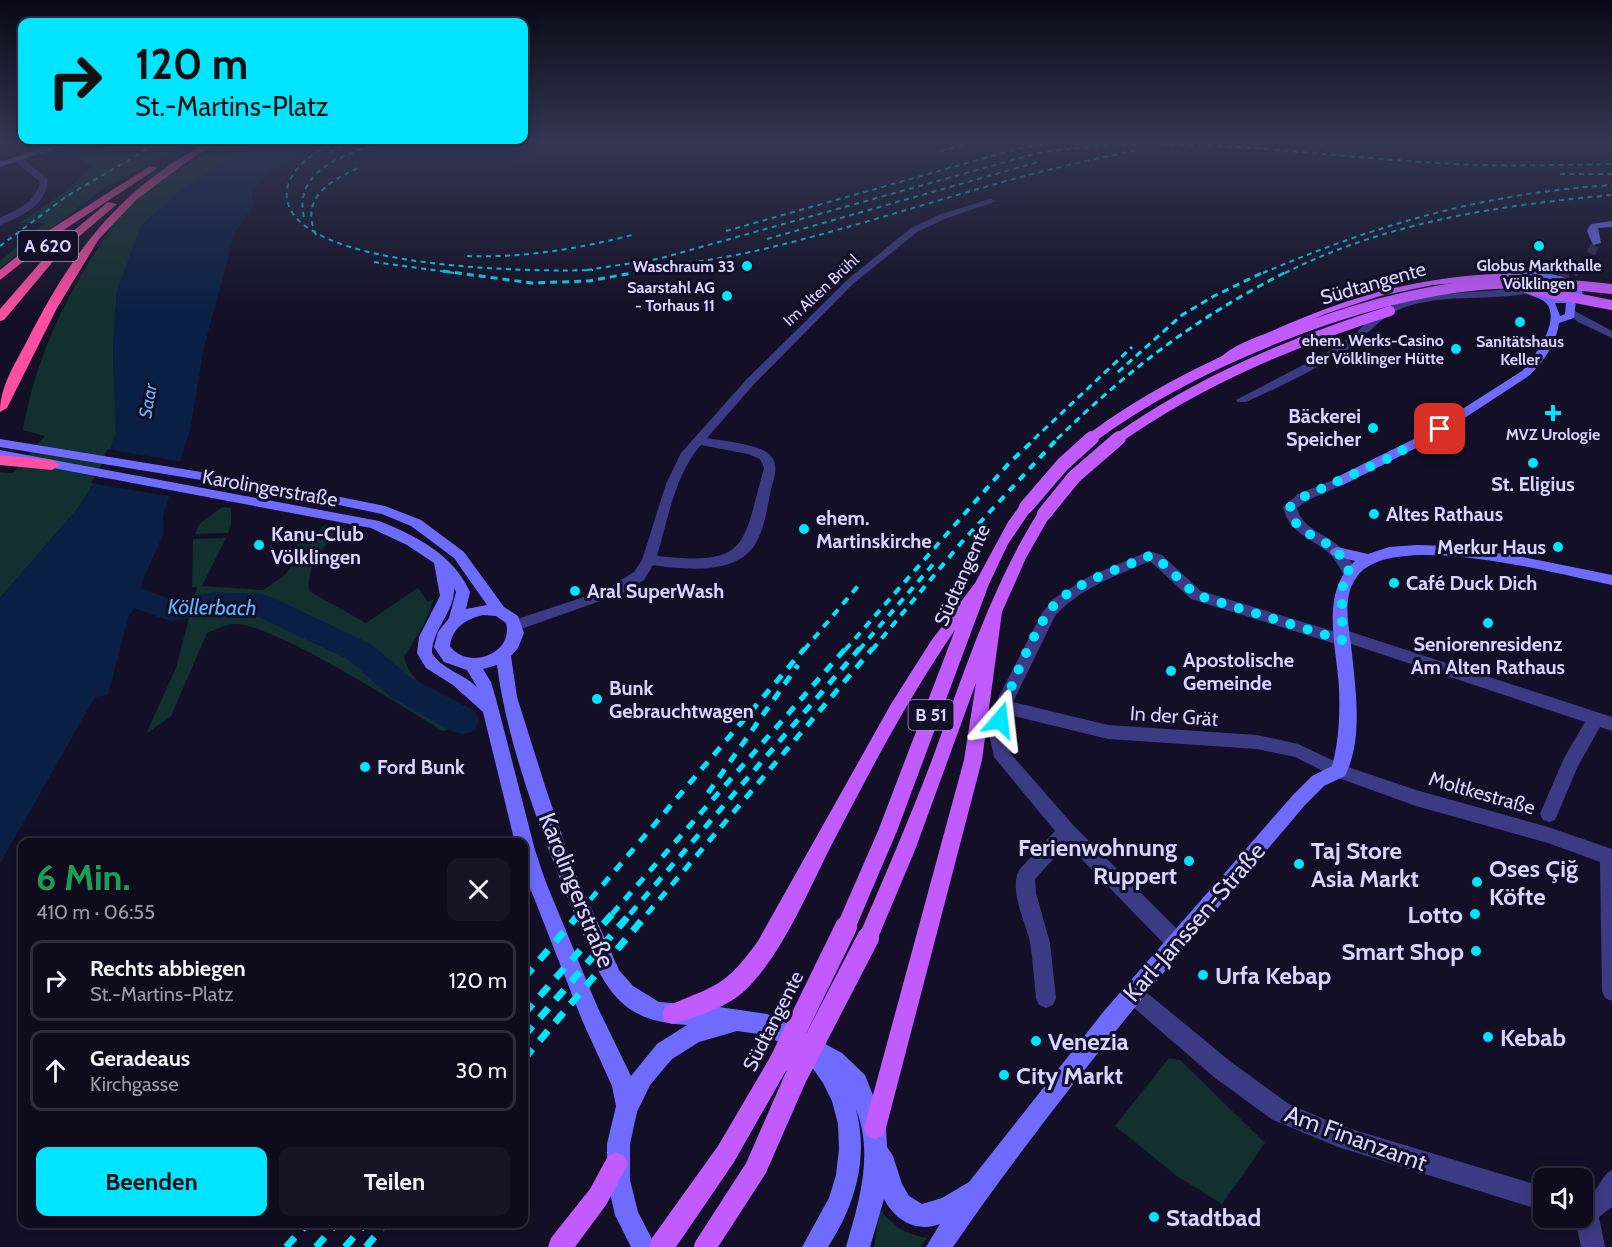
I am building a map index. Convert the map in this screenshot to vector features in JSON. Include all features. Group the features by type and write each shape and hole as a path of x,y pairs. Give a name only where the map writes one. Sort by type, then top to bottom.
{"highway":[{"name":"A 620","path":"17,278 44,249 106,198"},
{"name":"A 620","path":"0,317 39,269 82,228 121,198"},
{"path":"0,408 79,257 114,215 132,198"},
{"path":"0,276 55,231 102,201"},
{"path":"0,460 21,455 52,465"}],"main road":[{"path":"1596,243 1592,231 1594,226 1612,224"},
{"path":"1217,364 1244,345 1311,316 1360,298 1440,279 1519,276 1535,273 1556,276 1574,283 1578,292 1571,299 1571,312 1565,320 1556,321"},
{"path":"1519,276 1517,283 1527,290 1546,298 1571,299"},
{"name":"Südtangente","path":"661,1247 750,1116 846,927 889,831 981,585 1011,526 1069,458 1110,424 1161,392 1217,364 1343,314 1450,287 1515,281 1612,289"},
{"path":"1527,290 1612,305"},
{"name":"Südtangente","path":"705,1247 756,1168 795,1078 868,938 918,819 1017,558 1044,513 1083,469 1140,422 1238,368 1344,327 1402,308 1467,294 1527,290 1612,296"},
{"path":"1338,482 1424,439 1521,377 1540,358 1556,321 1555,308 1546,298"},
{"name":"Karolingerstraße","path":"0,443 21,455"},
{"name":"Karolingerstraße","path":"0,454 281,489 385,510 416,523 434,534 465,561 499,611"},
{"name":"Karolingerstraße","path":"52,465 374,524 404,536 454,575 463,592 456,621"},
{"path":"1340,771 1346,754 1348,730 1342,637 1342,588 1350,573 1368,559 1406,549 1453,552 1612,580"},
{"path":"1337,552 1368,559"},
{"path":"440,563 447,586 447,595 426,642 425,654 434,666 458,680 476,700 490,708"},
{"path":"672,1014 707,1003 740,981 775,931 909,689 953,619 981,585"},
{"path":"479,611 499,611 509,616 516,625 514,640 503,654 490,661 472,664 454,661 444,651 443,638 456,621 479,611"},
{"path":"979,1187 945,1212 921,1216 909,1212 900,1205 890,1186 875,1128 973,760 995,612"},
{"name":"Karolingerstraße","path":"503,654 509,697 537,789 564,868 612,977 626,993 656,1012 712,1016 775,1028 848,1071 862,1093 875,1128 875,1180 858,1247"},
{"name":"Karolingerstraße","path":"472,664 483,682 520,838"},
{"name":"Karl-Janssen-Straße","path":"938,1247 979,1187 1176,942 1306,792 1318,781 1340,771"},
{"name":"Karolingerstraße","path":"530,883 623,1084 627,1105"},
{"name":"Karolingerstraße","path":"644,1247 624,1208 616,1164 618,1136 627,1105 647,1071 677,1043 715,1025 752,1023"},
{"name":"Karolingerstraße","path":"805,1045 822,1062 837,1085 847,1112 851,1139 851,1161 843,1196 831,1223 814,1247"},
{"path":"560,1247 598,1197 616,1164"}],"street":[{"path":"0,222 39,198"},
{"name":"Im Alten Brühl","path":"516,625 618,589 639,576 649,560 672,484 687,453 751,381 850,282 914,230 944,216 993,201"},
{"path":"1242,400 1336,351 1360,335 1379,317 1394,310 1442,297 1527,290"},
{"path":"1571,312 1581,320 1612,335"},
{"path":"649,560 704,563 734,556 744,548 751,537 770,468 765,457 752,451 697,440"},
{"path":"1338,482 1303,497 1290,507 1291,519 1302,530 1337,552 1350,573"},
{"path":"1176,942 1067,831 1003,757 997,734 1004,707 1027,654 1057,602 1072,592 1149,556 1157,558 1196,595 1342,637 1603,722 1570,764 1549,814"},
{"name":"In der Grät","path":"1004,707 1108,732 1257,742 1298,751 1340,771"},
{"name":"Moltkestraße","path":"1340,771 1416,798 1487,817 1610,857"},
{"path":"1046,998 1040,943 1026,893 1026,876 1067,831"},
{"path":"1610,857 1612,991"},
{"name":"Am Finanzamt","path":"1133,994 1223,1070 1261,1100 1281,1112 1338,1136 1533,1196"},
{"path":"1593,1207 1597,1206 1610,1188"},
{"path":"1588,1228 1593,1247"}],"green space":[{"path":"56,198 91,198 0,268 0,261 46,223 19,223"},
{"path":"139,198 205,198 117,290 113,348 116,433 104,467 79,507 0,598 0,472 13,473 45,436 23,430 41,360 82,273 117,219"},
{"path":"222,507 231,508 231,525 228,533 195,534 199,524"},
{"path":"325,525 342,529 318,556 311,572 309,591 366,623 418,588 428,602 434,599 423,626 404,657 419,682 433,693 460,707 464,724 443,731 306,651 276,636 251,627 233,624 207,633 171,716 146,734 176,668 197,587 192,587 193,539 226,538 202,586 263,590 284,576 295,561 298,537 311,539"},
{"path":"1169,1058 1180,1060 1265,1143 1222,1204 1177,1176 1115,1126"},
{"path":"880,1210 901,1229 927,1238 920,1247 874,1247"}],"water":[{"name":"Saar","path":"172,198 252,198 253,205 235,233 204,347 190,430 163,516 163,535 141,584 142,592 154,597 152,603 134,609 129,615 108,695 95,697 0,864 0,598 79,507 104,467 116,433 113,348 117,290 141,225"}],"pier":[{"path":"107,449 183,462 172,497 91,483 101,466"}],"waterway":[{"name":"Köllerbach","path":"119,583 123,593 170,610 215,603 261,605 360,652 400,687 463,721"}],"tunnel":[{"path":"1575,271 1587,262 1596,243"},
{"path":"1559,275 1575,271"}],"railway":[{"path":"0,246 64,198"},
{"path":"287,198 301,223 315,231"},
{"path":"304,198 304,217"},
{"path":"315,231 312,211 316,198"},
{"path":"726,231 842,198"},
{"path":"587,270 658,259 876,198"},
{"path":"767,239 911,198"},
{"path":"642,269 737,255 768,248 947,198"},
{"path":"1263,273 1306,255 1391,226 1503,198"},
{"path":"1285,273 1323,255 1404,229 1486,211 1578,198"},
{"path":"315,231 331,240 374,253 423,262 523,270 587,270"},
{"path":"315,231 316,235"},
{"path":"467,256 509,256 550,252 632,235"},
{"path":"374,262 455,273"},
{"path":"587,270 593,270"},
{"path":"635,273 650,270"},
{"path":"443,271 532,283 589,281 643,271"},
{"path":"1118,372 1182,315 1214,296 1266,271"},
{"path":"1058,439 1111,390 1165,346 1224,307 1288,271"},
{"path":"1034,439 1132,347"},
{"path":"845,650 1010,462 1036,438"},
{"path":"872,650 961,543 1058,439"},
{"path":"859,650 935,562"},
{"path":"804,650 858,586"},
{"path":"578,914 805,648"},
{"path":"612,914 846,648"},
{"path":"630,914 860,648"},
{"path":"647,914 873,648"},
{"path":"708,793 798,665"},
{"path":"528,973 580,913"},
{"path":"528,1009 613,913"},
{"path":"528,1031 631,913"},
{"path":"528,1054 648,913"},
{"path":"286,1247 303,1228"},
{"path":"316,1247 333,1228"},
{"path":"345,1247 362,1228"},
{"path":"366,1247 382,1228"}],"place":[{"name":"Globus Markthalle Völklingen","path":"1539,246"},
{"name":"Waschraum 33","path":"747,266"},
{"name":"Saarstahl AG - Torhaus 11","path":"727,296"},
{"name":"Sanitätshaus Keller","path":"1520,322"},
{"name":"ehem. Werks-Casino der Völklinger Hütte","path":"1456,349"},
{"name":"MVZ Urologie","path":"1553,413"},
{"name":"Bäckerei Speicher","path":"1373,428"},
{"name":"St. Eligius","path":"1533,463"},
{"name":"Altes Rathaus","path":"1374,514"},
{"name":"ehem. Martinskirche","path":"804,529"},
{"name":"Kanu-Club Völklingen","path":"259,545"},
{"name":"Merkur Haus","path":"1558,547"},
{"name":"Café Duck Dich","path":"1394,583"},
{"name":"Aral SuperWash","path":"575,591"},
{"name":"Seniorenresidenz Am Alten Rathaus","path":"1488,623"},
{"name":"Apostolische Gemeinde","path":"1171,671"},
{"name":"Bunk Gebrauchtwagen","path":"597,699"},
{"name":"Ford Bunk","path":"365,767"},
{"name":"Ferienwohnung Ruppert","path":"1189,861"},
{"name":"Taj Store Asia Markt","path":"1299,864"},
{"name":"Oses Çiğ Köfte","path":"1477,882"},
{"name":"Lotto","path":"1475,914"},
{"name":"Smart Shop","path":"1476,951"},
{"name":"Urfa Kebap","path":"1203,975"},
{"name":"Kebab","path":"1488,1037"},
{"name":"Venezia","path":"1036,1041"},
{"name":"City Markt","path":"1004,1075"},
{"name":"Stadtbad","path":"1154,1217"}],"route":[{"path":"1000,720 1005,700 1027,654 1057,602 1072,592 1149,556 1157,558 1196,595 1342,640 1340,609 1342,588 1350,573 1337,552 1302,530 1291,519 1290,507 1303,497 1387,459 1440,429"}]}
